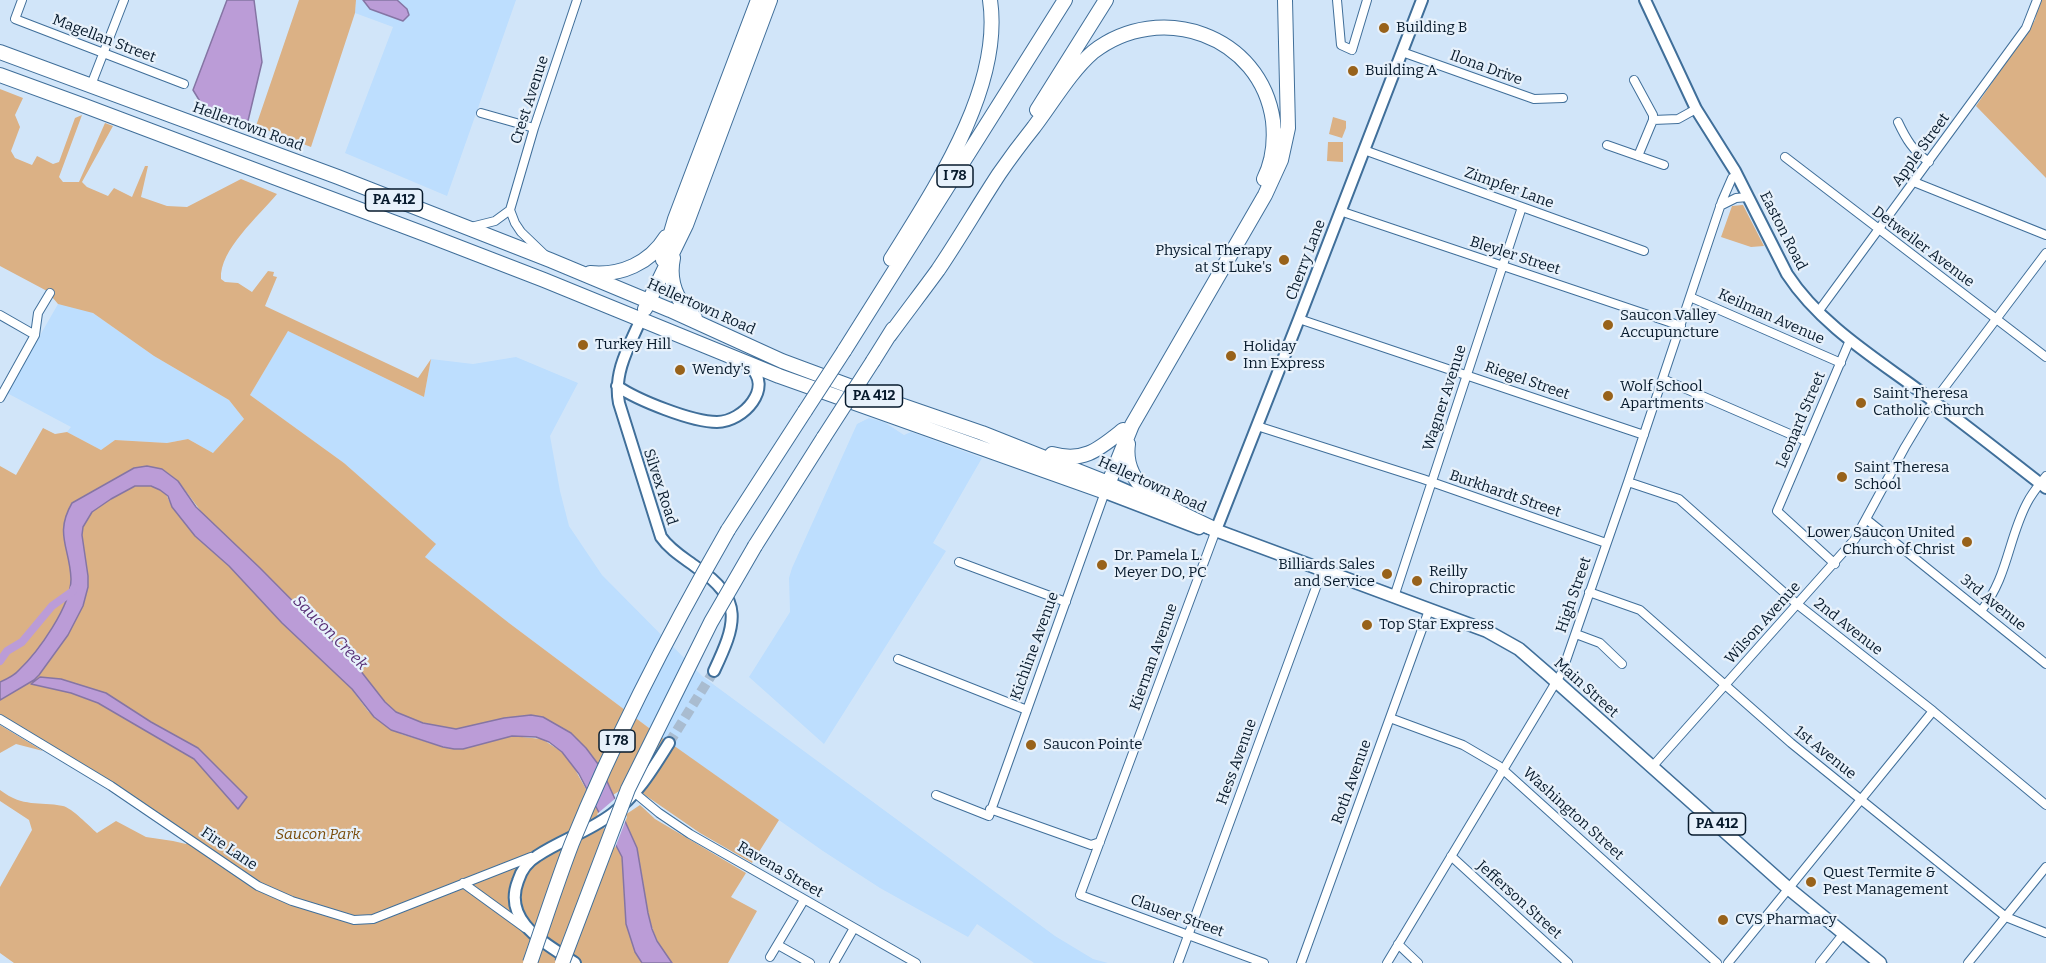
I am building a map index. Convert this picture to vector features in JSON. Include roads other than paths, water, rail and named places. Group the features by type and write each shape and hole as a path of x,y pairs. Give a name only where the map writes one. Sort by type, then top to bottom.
{"highway":[{"path":"641,319 660,273 675,219 758,0"},
{"path":"649,301 676,248 724,127 770,0"},
{"path":"840,349 928,198 965,129 981,87 987,63 992,24 990,0"},
{"name":"I 78","path":"530,963 566,859 603,772 647,677 684,606 728,530 805,411 840,349 1065,0"},
{"name":"I 78","path":"562,963 628,789 711,622 755,546 824,437 1027,126 1106,0"},
{"path":"1024,449 1065,457 1083,456 1106,444 1127,428 1265,195 1277,170 1288,128 1285,0"},
{"path":"889,336 938,269 1000,172 1086,59 1113,38 1135,29 1167,25 1188,27 1207,33 1236,51 1264,88 1271,112 1274,129 1272,157 1267,174 1208,281 1140,395 1104,487"},
{"name":"Hellertown Road","path":"0,52 338,177 550,260 649,301 796,367 1024,449 1104,487"},
{"name":"Hellertown Road","path":"0,75 435,238 641,319 733,358 1082,485 1104,487"},
{"path":"574,270 619,272 638,264 664,241 675,219"},
{"path":"676,248 671,273 676,294 689,312 710,328"},
{"path":"1127,428 1128,460 1143,490 1216,530"}],"main road":[{"name":"Hellertown Road","path":"1104,487 1216,530"},
{"name":"Main Street","path":"1216,530 1487,631 1508,641 1788,888 1880,963"}],"street":[{"name":"Magellan Street","path":"22,0 15,19 184,84"},
{"path":"92,85 124,0"},
{"name":"Crest Avenue","path":"510,210 534,128 577,0"},
{"path":"1337,0 1341,45 1352,50 1367,0"},
{"name":"Cherry Lane","path":"1216,530 1422,0"},
{"name":"Easton Road","path":"1645,0 1696,109 1737,175 1787,274 1797,289 1818,312 1850,340 2044,482"},
{"name":"Apple Street","path":"1818,312 2026,28 2037,0"},
{"name":"Ilona Drive","path":"1402,52 1534,99 1563,98"},
{"path":"1634,80 1653,120 1638,156"},
{"path":"1653,120 1678,119 1696,109"},
{"path":"481,113 534,128"},
{"path":"1898,122 1906,140 1916,153 1929,162"},
{"path":"1607,145 1664,165"},
{"name":"Zimpfer Lane","path":"1365,150 1644,251"},
{"name":"Detweiler Avenue","path":"1785,157 2046,357"},
{"name":"High Street","path":"1387,963 1557,682 1628,482 1721,203 1732,178 1737,175"},
{"path":"1914,182 2046,235"},
{"path":"1721,203 1748,197"},
{"name":"Wagner Avenue","path":"1394,597 1522,207"},
{"path":"467,229 495,220 510,210 521,232 550,260"},
{"name":"Bleyler Street","path":"1340,211 1681,326"},
{"name":"Wilson Avenue","path":"1652,766 1856,539 1905,447 1934,401 2046,253"},
{"path":"0,398 35,335 38,313 50,293"},
{"name":"Keilman Avenue","path":"1690,297 1840,363"},
{"path":"0,315 35,335"},
{"name":"Silvex Road","path":"641,319 621,366 617,386 619,403 661,537 674,551 714,580 729,598 732,625 729,638 714,671"},
{"name":"Riegel Street","path":"1299,319 1644,435"},
{"name":"Leonard Street","path":"1835,564 1777,511 1850,340"},
{"path":"617,386 636,398 656,406 706,421 724,421 738,415 749,406 759,386 759,379 755,371 733,358"},
{"path":"1663,379 1806,441"},
{"name":"Burkhardt Street","path":"1257,426 1432,482 1606,543"},
{"name":"2nd Avenue","path":"1628,482 1679,499 1797,604 1933,711 2046,805"},
{"path":"1981,611 1992,596 2027,502 2044,482"},
{"name":"Kichline Avenue","path":"990,809 1066,602 1104,487"},
{"name":"3rd Avenue","path":"1866,519 2046,664"},
{"name":"Kiernan Avenue","path":"1080,895 1216,530"},
{"path":"959,562 1066,602"},
{"name":"Hess Avenue","path":"1178,963 1322,571"},
{"name":"1st Avenue","path":"1590,592 1640,610 1791,743 2006,917 2046,933"},
{"name":"Roth Avenue","path":"1301,963 1429,610"},
{"path":"1575,634 1600,643 1622,664"},
{"path":"898,659 1027,710"},
{"path":"1728,963 1933,711"},
{"name":"Washington Street","path":"1390,718 1463,746 1503,769 1717,963"},
{"name":"Fire Lane","path":"0,719 111,786 242,876 292,901 354,920 373,919 540,854"},
{"path":"530,932 520,918 516,904 515,891 523,870 540,854 597,825 622,806 652,773 669,743"},
{"name":"Ravena Street","path":"635,793 690,834 916,963"},
{"path":"936,795 989,816 990,809 1091,845 1100,842"},
{"name":"Jefferson Street","path":"1451,856 1568,963"},
{"path":"1968,963 2046,867"},
{"path":"463,883 574,963"},
{"name":"Clauser Street","path":"1080,895 1264,963"},
{"path":"770,957 804,900"},
{"path":"834,963 854,928"},
{"path":"1820,963 1844,933"},
{"path":"1398,944 1418,963"},
{"path":"778,945 810,963"}],"waterway":[{"path":"0,661 7,651 22,642 52,606 74,588"}],"tunnel":[{"path":"669,743 714,671"}],"place":[{"name":"Building B","path":"1384,28"},
{"name":"Building A","path":"1353,71"},
{"name":"Physical Therapy at St Luke's","path":"1284,260"},
{"name":"Saucon Valley Accupuncture","path":"1608,325"},
{"name":"Turkey Hill","path":"583,345"},
{"name":"Holiday Inn Express","path":"1231,356"},
{"name":"Wendy's","path":"680,370"},
{"name":"Wolf School Apartments","path":"1608,396"},
{"name":"Saint Theresa Catholic Church","path":"1861,403"},
{"name":"Saint Theresa School","path":"1842,477"},
{"name":"Lower Saucon United Church of Christ","path":"1967,542"},
{"name":"Dr. Pamela L. Meyer DO, PC","path":"1102,565"},
{"name":"Billiards Sales and Service","path":"1387,574"},
{"name":"Reilly Chiropractic","path":"1417,581"},
{"name":"Top Star Express","path":"1367,625"},
{"name":"Saucon Pointe","path":"1031,745"},
{"name":"Quest Termite & Pest Management","path":"1811,882"},
{"name":"CVS Pharmacy","path":"1723,920"}],"water label":[{"name":"Saucon Creek","path":"330,633"}],"park label":[{"name":"Saucon Park","path":"318,835"}]}
